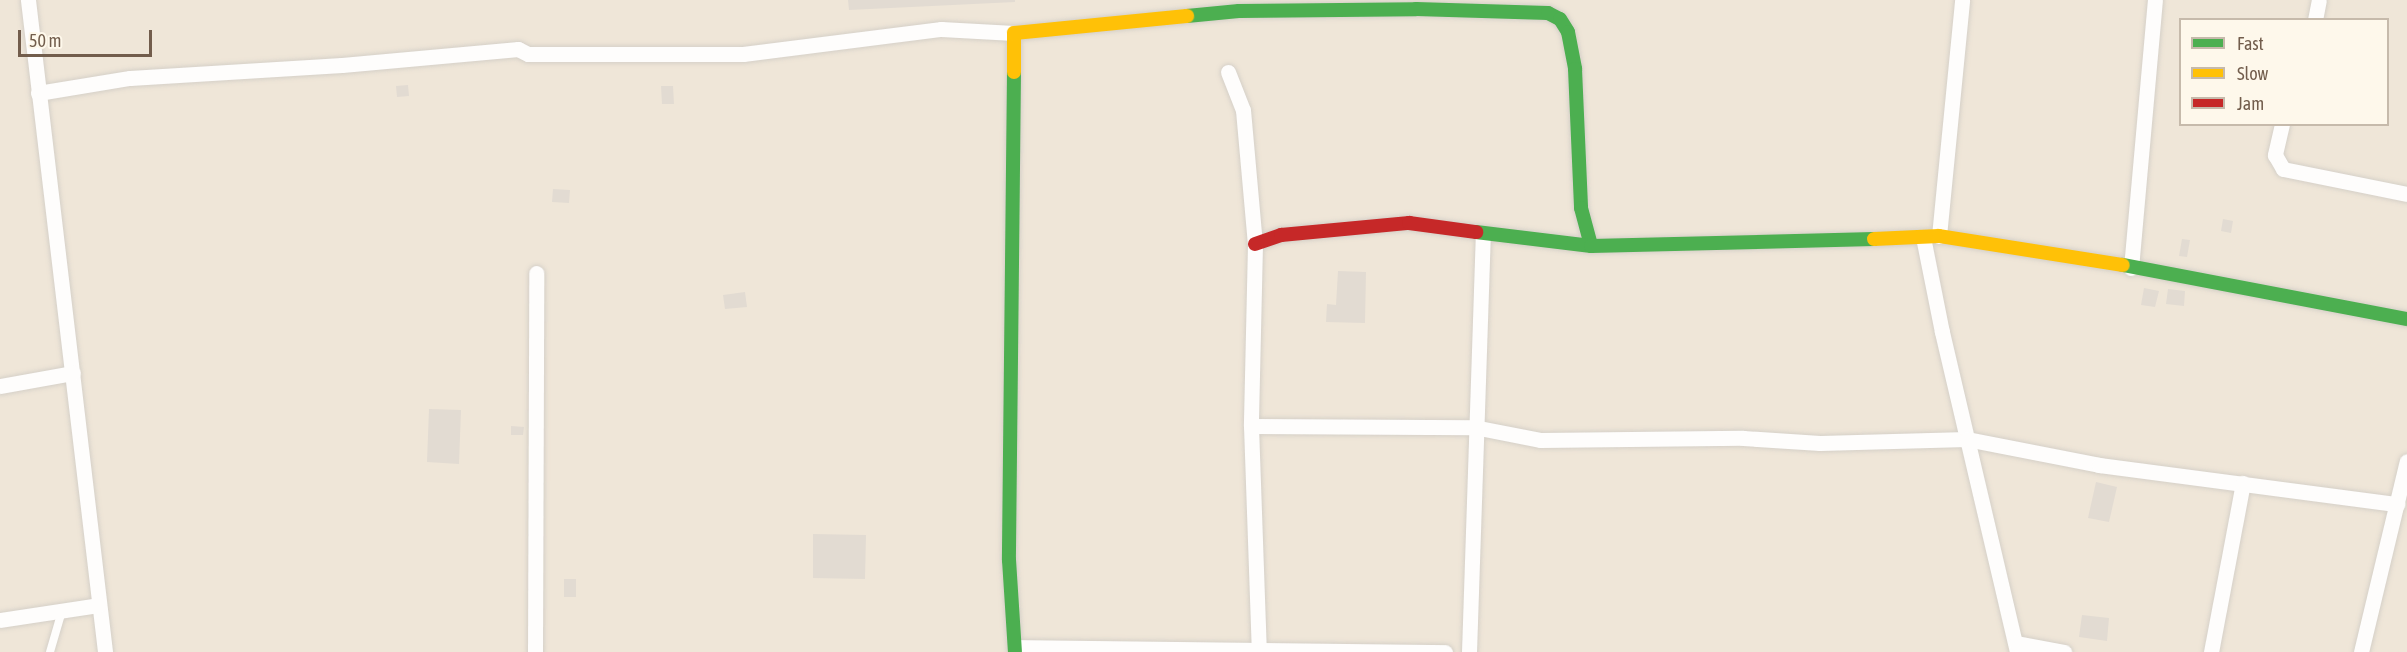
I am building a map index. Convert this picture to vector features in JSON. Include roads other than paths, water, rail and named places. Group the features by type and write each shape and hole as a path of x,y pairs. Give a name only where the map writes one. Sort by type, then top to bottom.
{"street":[{"path":"28,0 105,652"},
{"path":"1939,236 1962,0"},
{"path":"2131,268 2154,0"},
{"path":"2315,18 2319,0"},
{"path":"38,93 130,78 342,65 518,49 528,54 743,54 941,29 1014,33 1239,6 1548,13 1560,19 1568,32 1575,69 1581,208 1591,246"},
{"path":"1014,33 1008,560 1015,649 1445,652"},
{"path":"1228,72 1243,110 1255,244 1251,426 1259,651"},
{"path":"2282,126 2275,155 2283,169 2407,194"},
{"path":"1255,244 1281,235 1409,223 1591,246 1796,243 1939,236 2025,247 2407,319"},
{"path":"1469,652 1474,428 1483,234"},
{"path":"1923,237 2016,647 2064,652"},
{"path":"534,652 536,273"},
{"path":"0,386 73,373"},
{"path":"1251,426 1474,428 1540,440 1743,438 1820,443 1967,439 2099,465 2397,504"},
{"path":"2361,652 2407,460"},
{"path":"2211,652 2243,483"},
{"path":"0,620 99,605"}],"lane":[{"path":"50,652 62,611"}]}
